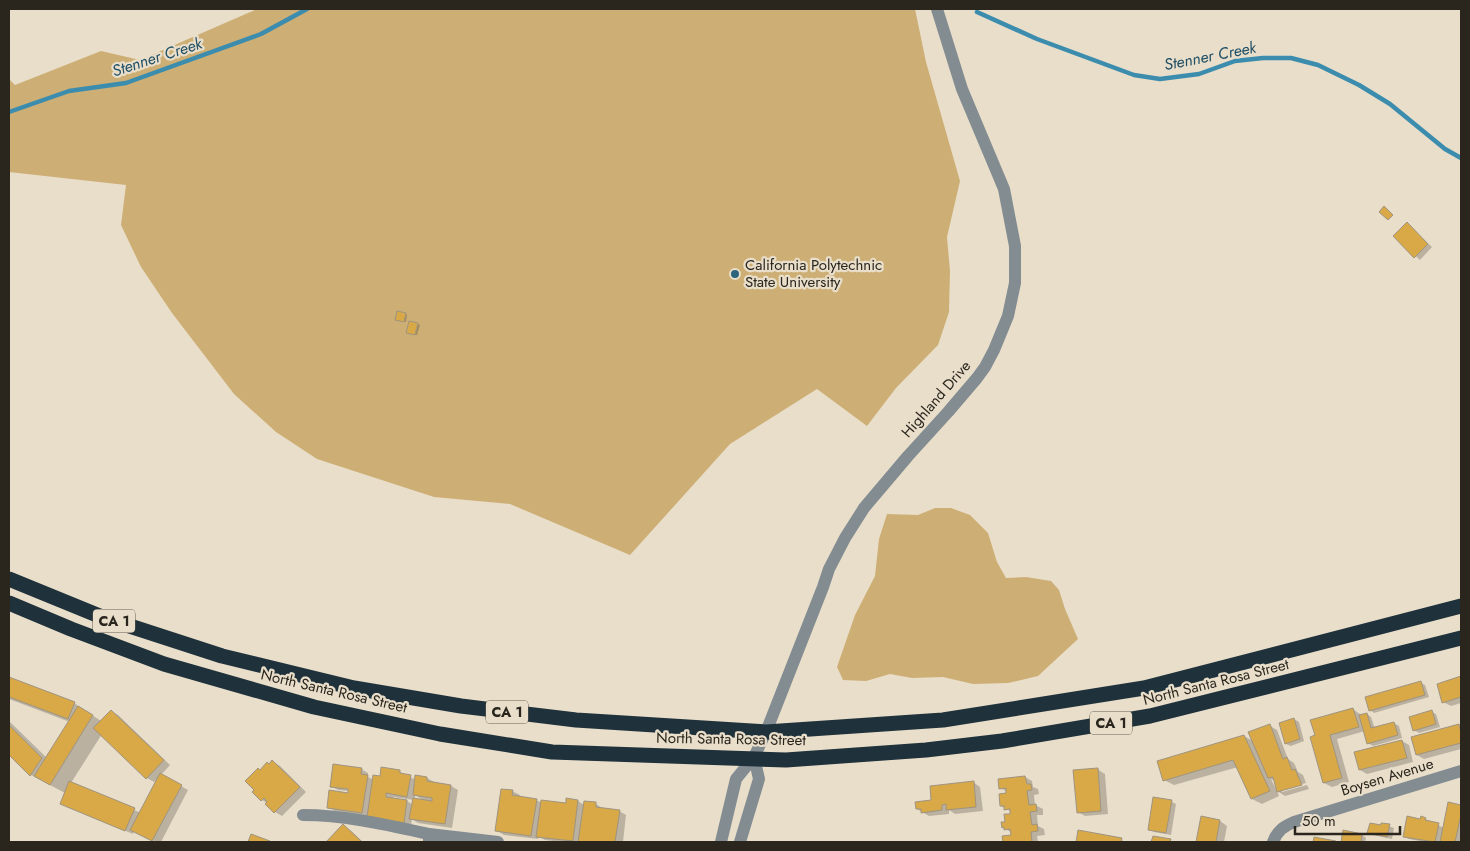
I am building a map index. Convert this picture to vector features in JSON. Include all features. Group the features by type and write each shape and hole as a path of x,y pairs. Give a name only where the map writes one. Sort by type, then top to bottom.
{"highway":[{"name":"North Santa Rosa Street","path":"9,579 102,617 222,656 354,688 461,706 576,720 766,732 943,720 1144,688 1461,606"},
{"name":"North Santa Rosa Street","path":"9,603 71,630 172,666 314,707 440,734 552,752 786,760 926,750 1002,741 1150,716 1461,638"}],"street":[{"name":"Highland Drive","path":"721,842 736,779 754,758 766,732 829,569 845,538 864,508 977,378 994,350 1010,308 1016,283 1015,246 1004,188 962,89 937,9"},
{"path":"740,842 760,779 754,758"},
{"name":"Boysen Avenue","path":"1273,842 1277,833 1288,824 1461,771"},
{"path":"303,815 350,819 429,838 498,842"}],"shaded area":[{"path":"257,9 915,9 926,62 960,181 947,237 950,271 949,312 938,345 896,388 867,426 817,389 730,444 630,555 510,504 434,497 317,459 276,432 234,394 172,313 141,267 121,225 126,185 9,172 9,79 15,85 101,51 140,60"},
{"path":"935,508 951,508 970,515 988,533 997,562 1006,578 1026,577 1051,581 1059,590 1078,639 1038,676 1008,683 973,684 943,677 912,678 890,674 866,681 843,680 837,667 855,615 875,576 879,539 887,514 918,515"}],"building":[{"path":"1384,206 1393,215 1388,220 1379,212"},
{"path":"1407,222 1428,244 1414,258 1393,236"},
{"path":"397,311 406,313 404,322 395,320"},
{"path":"409,321 418,323 415,335 406,333"},
{"path":"1461,676 1461,697 1442,703 1437,684"},
{"path":"9,677 75,702 68,719 9,697"},
{"path":"1421,681 1425,695 1369,711 1365,697"},
{"path":"78,706 93,715 50,785 34,776"},
{"path":"1353,708 1359,727 1330,735 1342,778 1323,783 1310,737 1315,735 1310,720"},
{"path":"111,710 164,760 146,779 93,728"},
{"path":"1432,710 1436,724 1413,731 1409,717"},
{"path":"1367,713 1371,728 1394,722 1398,735 1367,744 1359,715"},
{"path":"1294,718 1300,739 1285,744 1279,723"},
{"path":"1270,724 1283,759 1287,757 1292,770 1295,769 1302,785 1277,792 1273,777 1268,778 1248,732"},
{"path":"1459,724 1461,743 1416,755 1411,737"},
{"path":"9,725 42,758 30,776 9,755"},
{"path":"1244,735 1270,791 1251,799 1233,760 1163,781 1157,761"},
{"path":"1402,740 1407,758 1359,770 1354,752"},
{"path":"272,760 300,787 274,813 265,804 267,802 264,798 261,801 245,781 258,768 260,770 267,762 269,764"},
{"path":"333,764 362,768 361,774 368,775 362,813 327,808 329,790 348,793 348,789 330,787"},
{"path":"381,767 400,770 400,773 411,775 407,797 386,793 386,797 407,800 404,823 367,817 373,775 380,776"},
{"path":"1098,768 1101,811 1077,813 1073,770"},
{"path":"160,773 182,785 152,841 130,830"},
{"path":"415,775 427,777 427,781 451,785 445,824 409,819 413,798 432,801 432,798 413,795"},
{"path":"1025,776 1027,784 1031,784 1032,790 1027,791 1029,805 1036,804 1037,811 1030,812 1032,825 1037,824 1038,831 1031,832 1032,842 1003,842 1002,836 1011,835 1010,829 1004,830 1004,827 1002,828 1001,822 1005,822 1004,814 1010,814 1010,809 1004,810 1004,806 1000,806 999,794 1006,793 1006,788 999,789 998,779"},
{"path":"69,781 135,808 125,831 60,804"},
{"path":"974,781 976,807 946,810 946,804 942,805 942,810 921,813 921,809 916,809 915,802 931,800 930,786"},
{"path":"501,789 513,790 512,795 537,799 531,836 495,831"},
{"path":"1153,797 1172,800 1166,833 1148,830"},
{"path":"566,798 578,800 573,841 536,837 541,800 566,803"},
{"path":"584,801 596,802 596,807 620,810 615,842 578,842"},
{"path":"1448,802 1461,805 1461,815 1455,842 1440,842"},
{"path":"1201,816 1220,820 1216,842 1196,842"},
{"path":"1407,816 1420,819 1421,816 1426,818 1425,820 1439,823 1435,842 1403,837"},
{"path":"1370,823 1390,824 1387,837 1367,833"},
{"path":"343,824 362,842 326,842"},
{"path":"1078,830 1122,838 1121,842 1076,842"},
{"path":"1343,830 1362,834 1361,842 1341,842"},
{"path":"251,834 270,841 270,842 248,842"},
{"path":"1153,836 1171,839 1170,842 1151,842"},
{"path":"1314,837 1336,841 1336,842 1313,842"}],"waterway":[{"name":"Stenner Creek","path":"9,112 69,91 126,83 261,34 307,9"},
{"name":"Stenner Creek","path":"977,12 1037,39 1134,75 1160,79 1199,74 1235,61 1263,58 1291,58 1318,65 1359,85 1390,104 1445,149 1461,158"}],"place":[{"name":"California Polytechnic State University","path":"735,274"}]}
